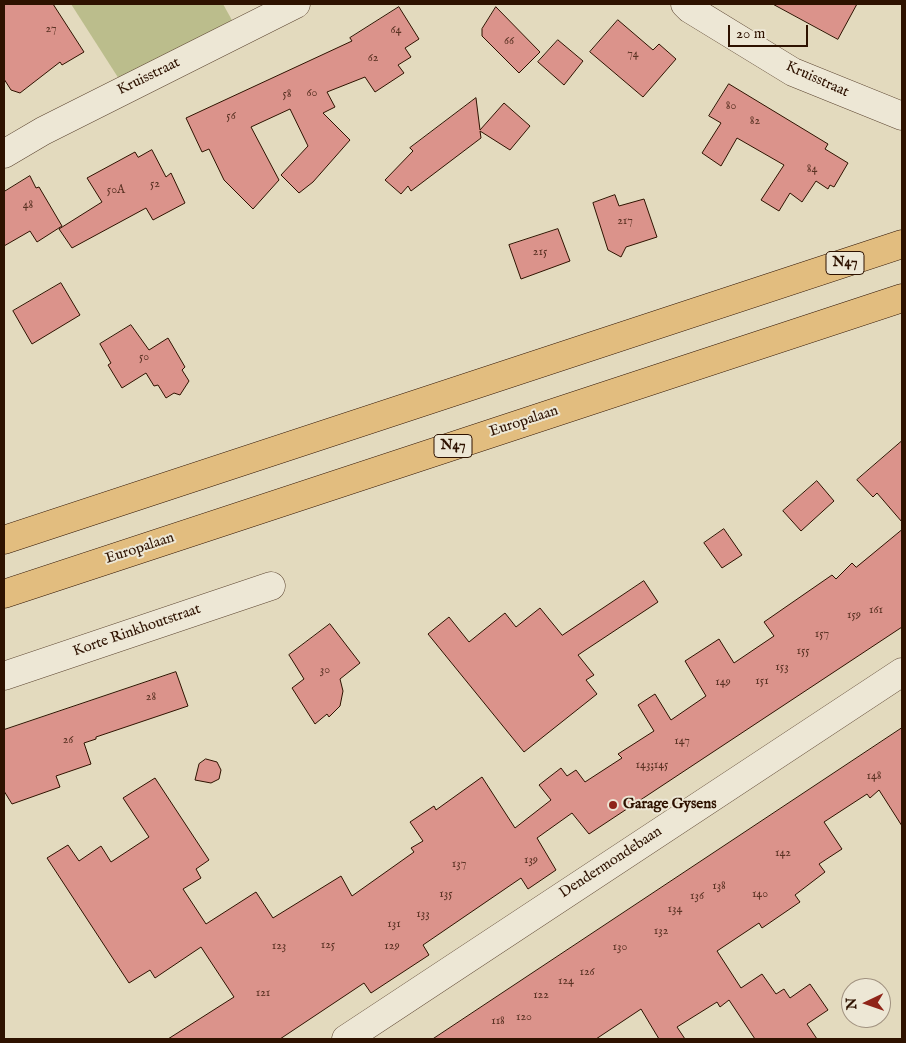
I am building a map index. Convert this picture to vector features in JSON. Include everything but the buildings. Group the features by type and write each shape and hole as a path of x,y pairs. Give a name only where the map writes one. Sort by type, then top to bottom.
{"highway":[{"name":"N47","path":"4,540 902,244"},
{"name":"Europalaan","path":"4,594 902,298"}],"street":[{"name":"Kruisstraat","path":"4,154 43,130 296,4"},
{"name":"Kruisstraat","path":"686,4 690,10 793,72 902,116"},
{"name":"Korte Rinkhoutstraat","path":"4,676 271,586"},
{"name":"Dendermondebaan","path":"346,1039 902,672"}],"green space":[{"path":"71,4 223,4 233,22 119,79"}],"place":[{"name":"Garage Gysens","path":"613,805"}]}
